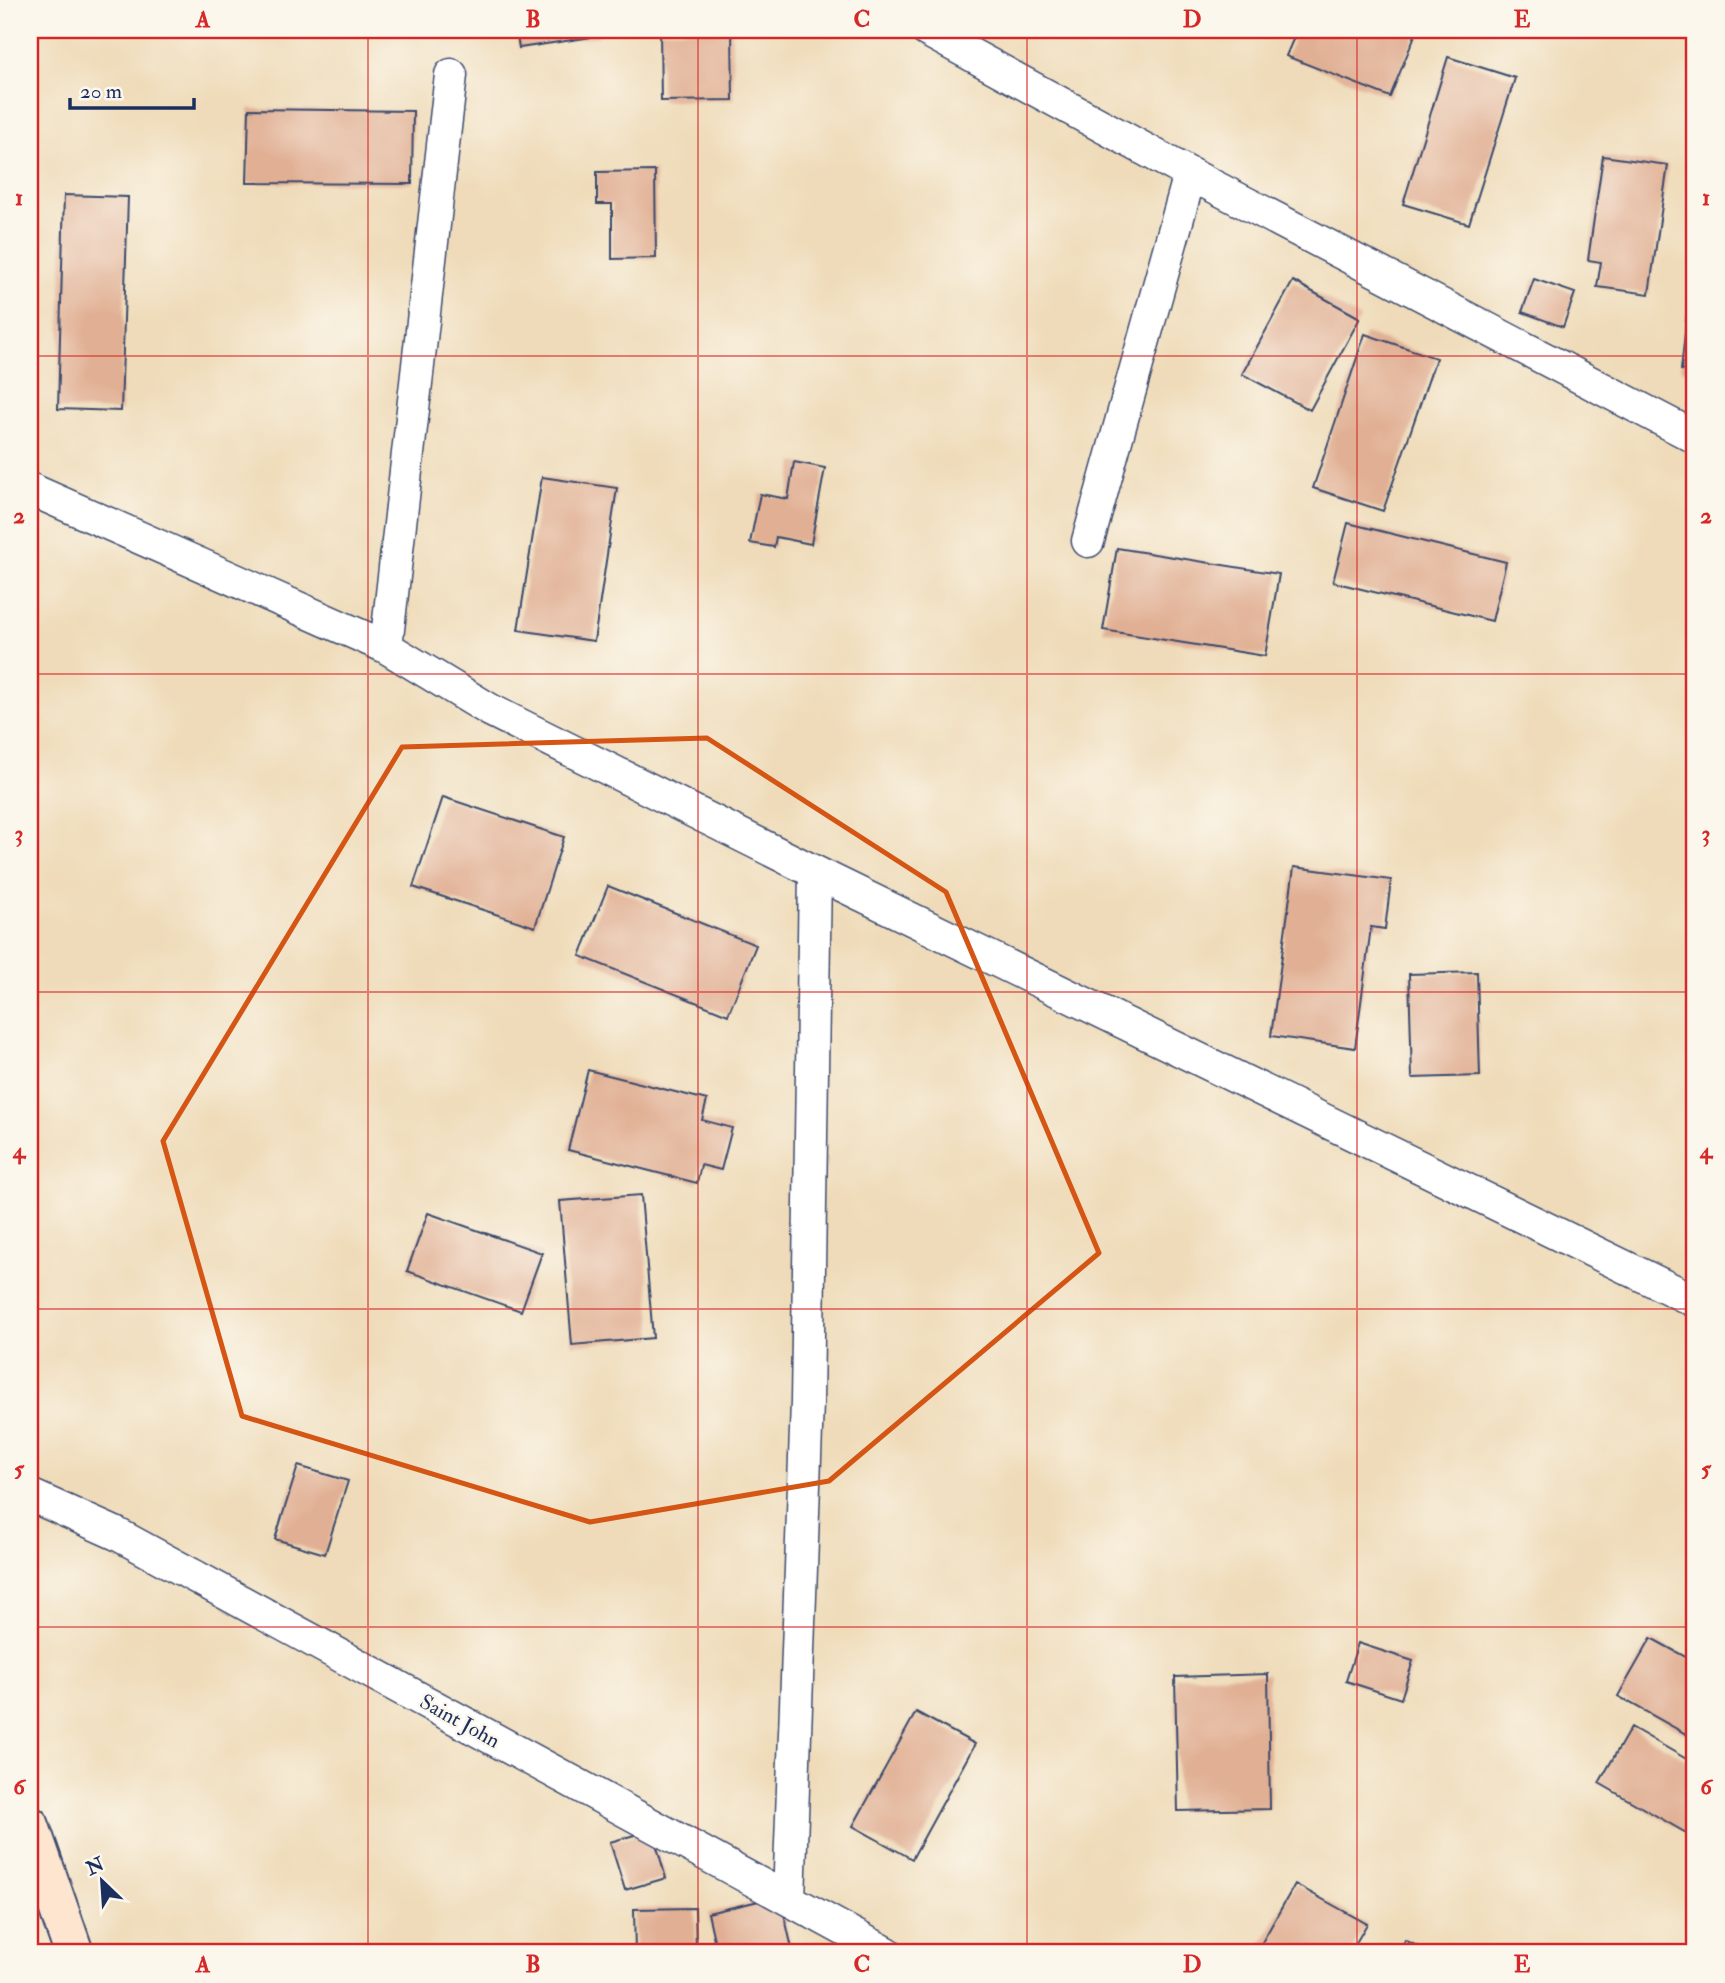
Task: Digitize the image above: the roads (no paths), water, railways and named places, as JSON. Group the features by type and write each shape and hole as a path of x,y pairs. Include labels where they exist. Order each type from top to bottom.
{"street":[{"path":"926,30 1190,174 1695,437"},
{"path":"386,647 451,75"},
{"path":"1088,541 1190,174"},
{"path":"30,489 386,647 491,710 815,872 1695,1301"},
{"path":"789,1899 807,1402 815,872"},
{"name":"Saint John","path":"30,1495 117,1534 887,1953"},
{"path":"30,1826 74,1953"}]}
